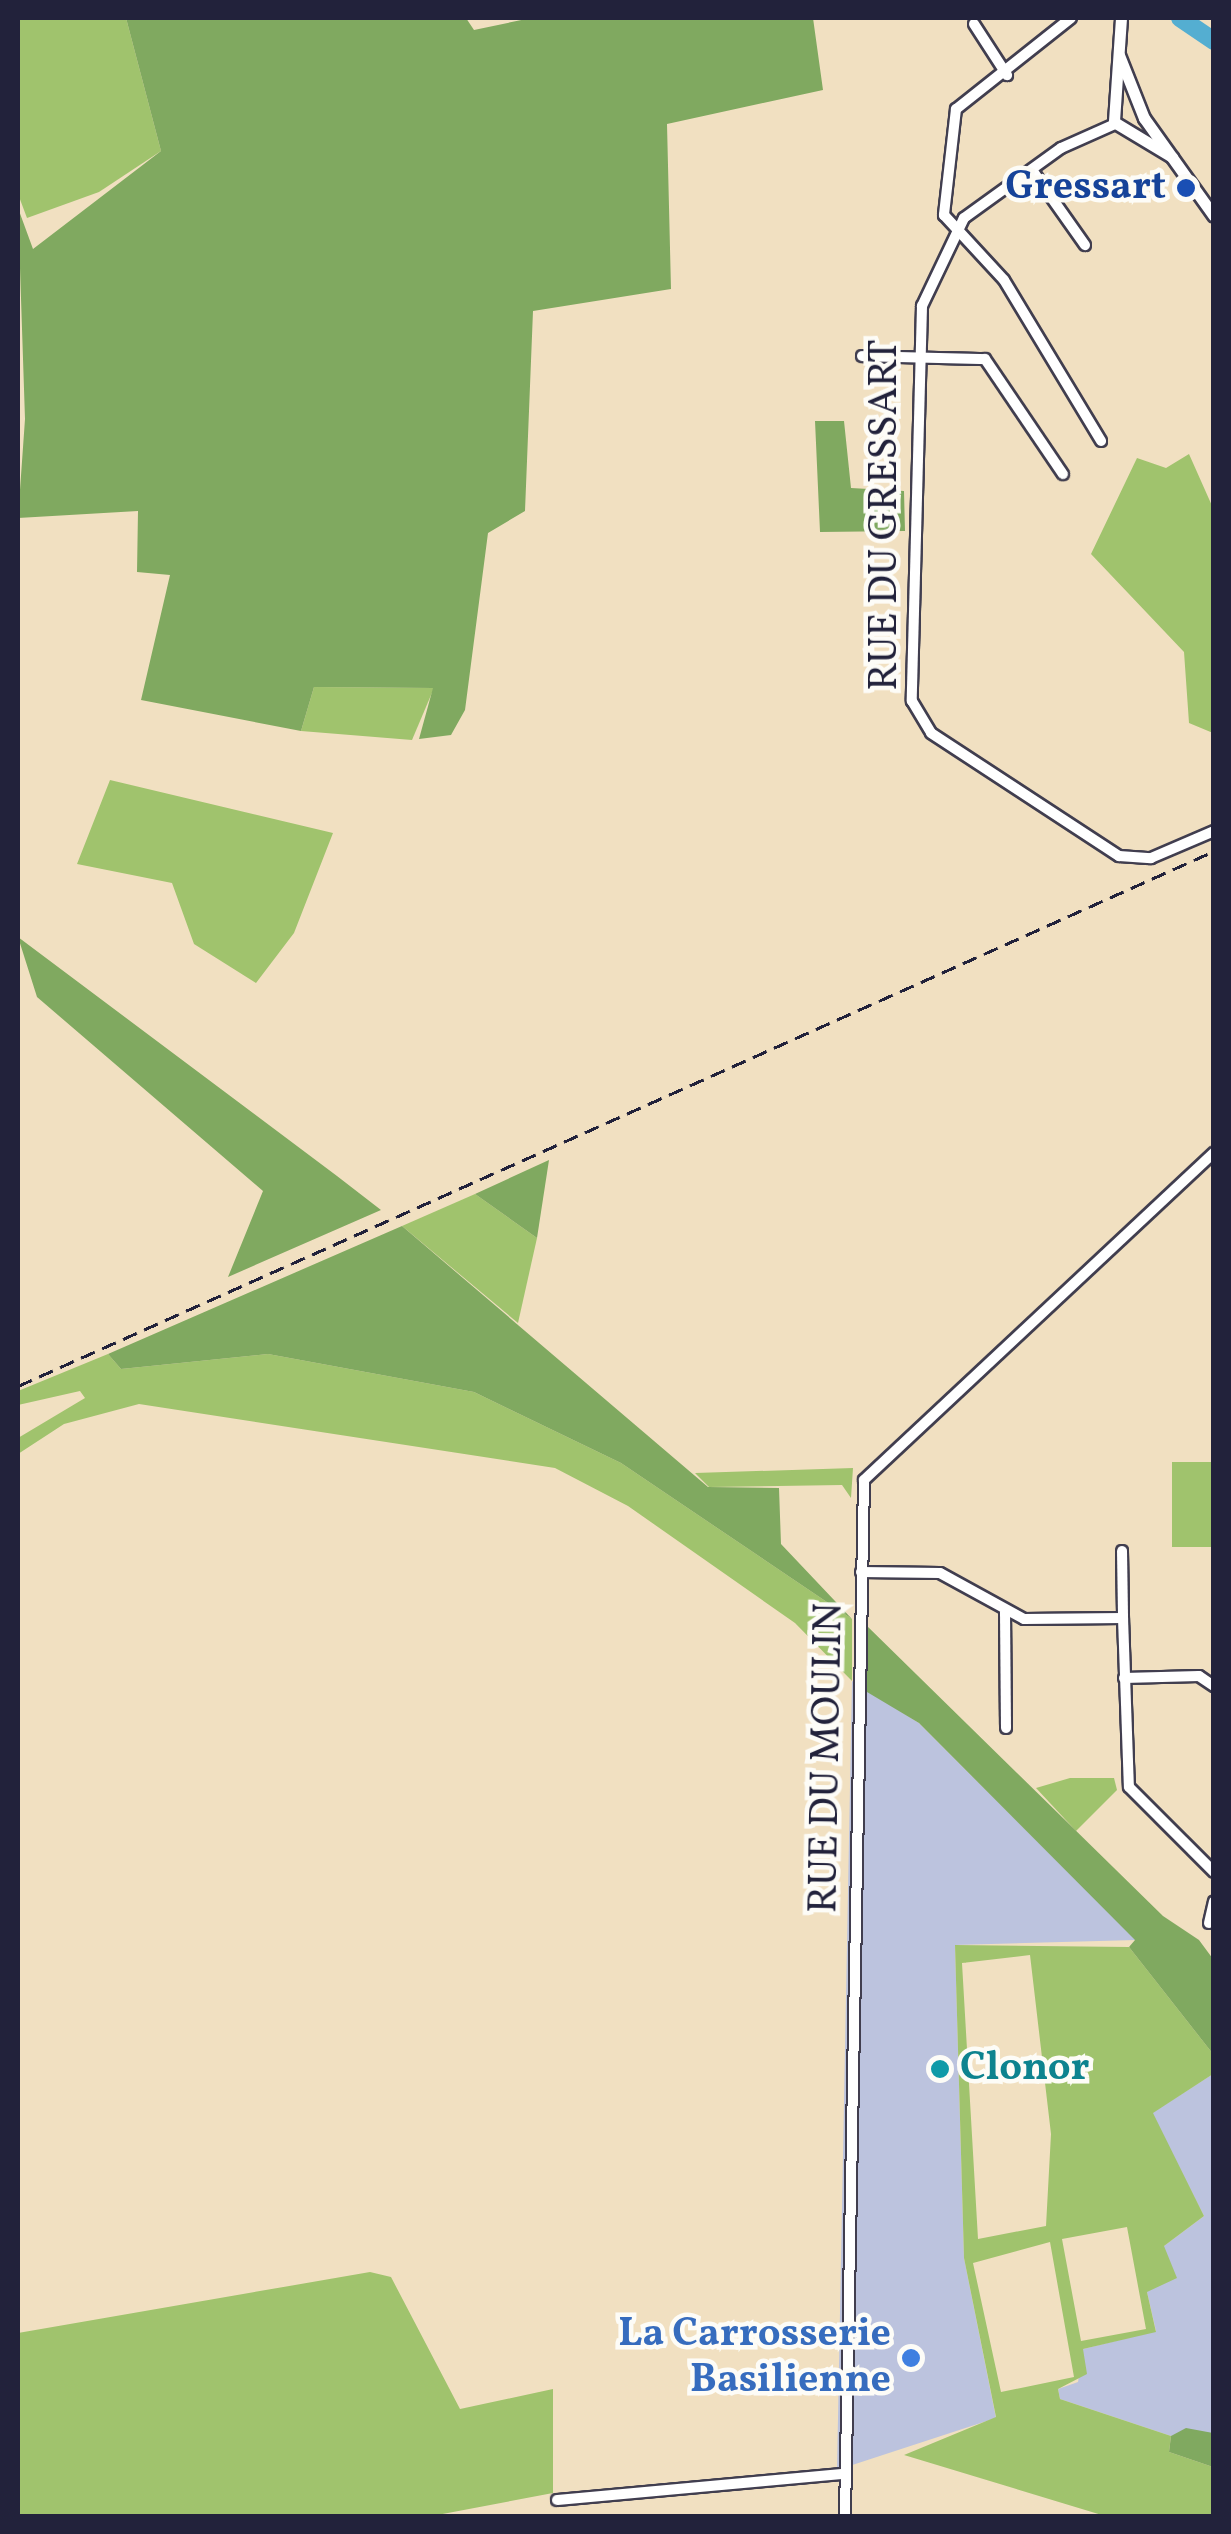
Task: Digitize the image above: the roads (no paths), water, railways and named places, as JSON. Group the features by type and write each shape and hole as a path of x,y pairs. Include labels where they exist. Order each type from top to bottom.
{"street":[{"path":"1072,18 1008,75 954,114 944,208 953,235 1004,280 1102,440"},
{"path":"1121,18 1116,124 1134,130 1176,160"},
{"path":"974,24 1008,75"},
{"path":"1119,55 1144,118 1214,216"},
{"path":"1117,105 1137,102"},
{"path":"1134,130 1144,118"},
{"name":"RUE DU GRESSART","path":"1116,124 1032,170 953,235 920,313 914,356 917,717 1119,856 1151,858 1214,831"},
{"path":"1032,170 1085,244"},
{"path":"862,356 990,362 1063,474"},
{"name":"RUE DU MOULIN","path":"844,2516 861,1572 869,1471 1214,1153"},
{"path":"1122,1551 1124,1678 1132,1793 1214,1872"},
{"path":"861,1572 940,1573 1005,1612 1123,1618"},
{"path":"1005,1612 1006,1728"},
{"path":"1124,1678 1199,1676 1214,1686"},
{"path":"1209,1923 1214,1902"},
{"path":"556,2500 846,2474"}],"waterway":[{"path":"1180,18 1214,41"}],"railway":[{"path":"18,1386 1214,851"}],"place":[{"name":"Gressart","path":"1186,188"},
{"name":"Clonor","path":"940,2069"},
{"name":"La Carrosserie Basilienne","path":"911,2358"}]}
